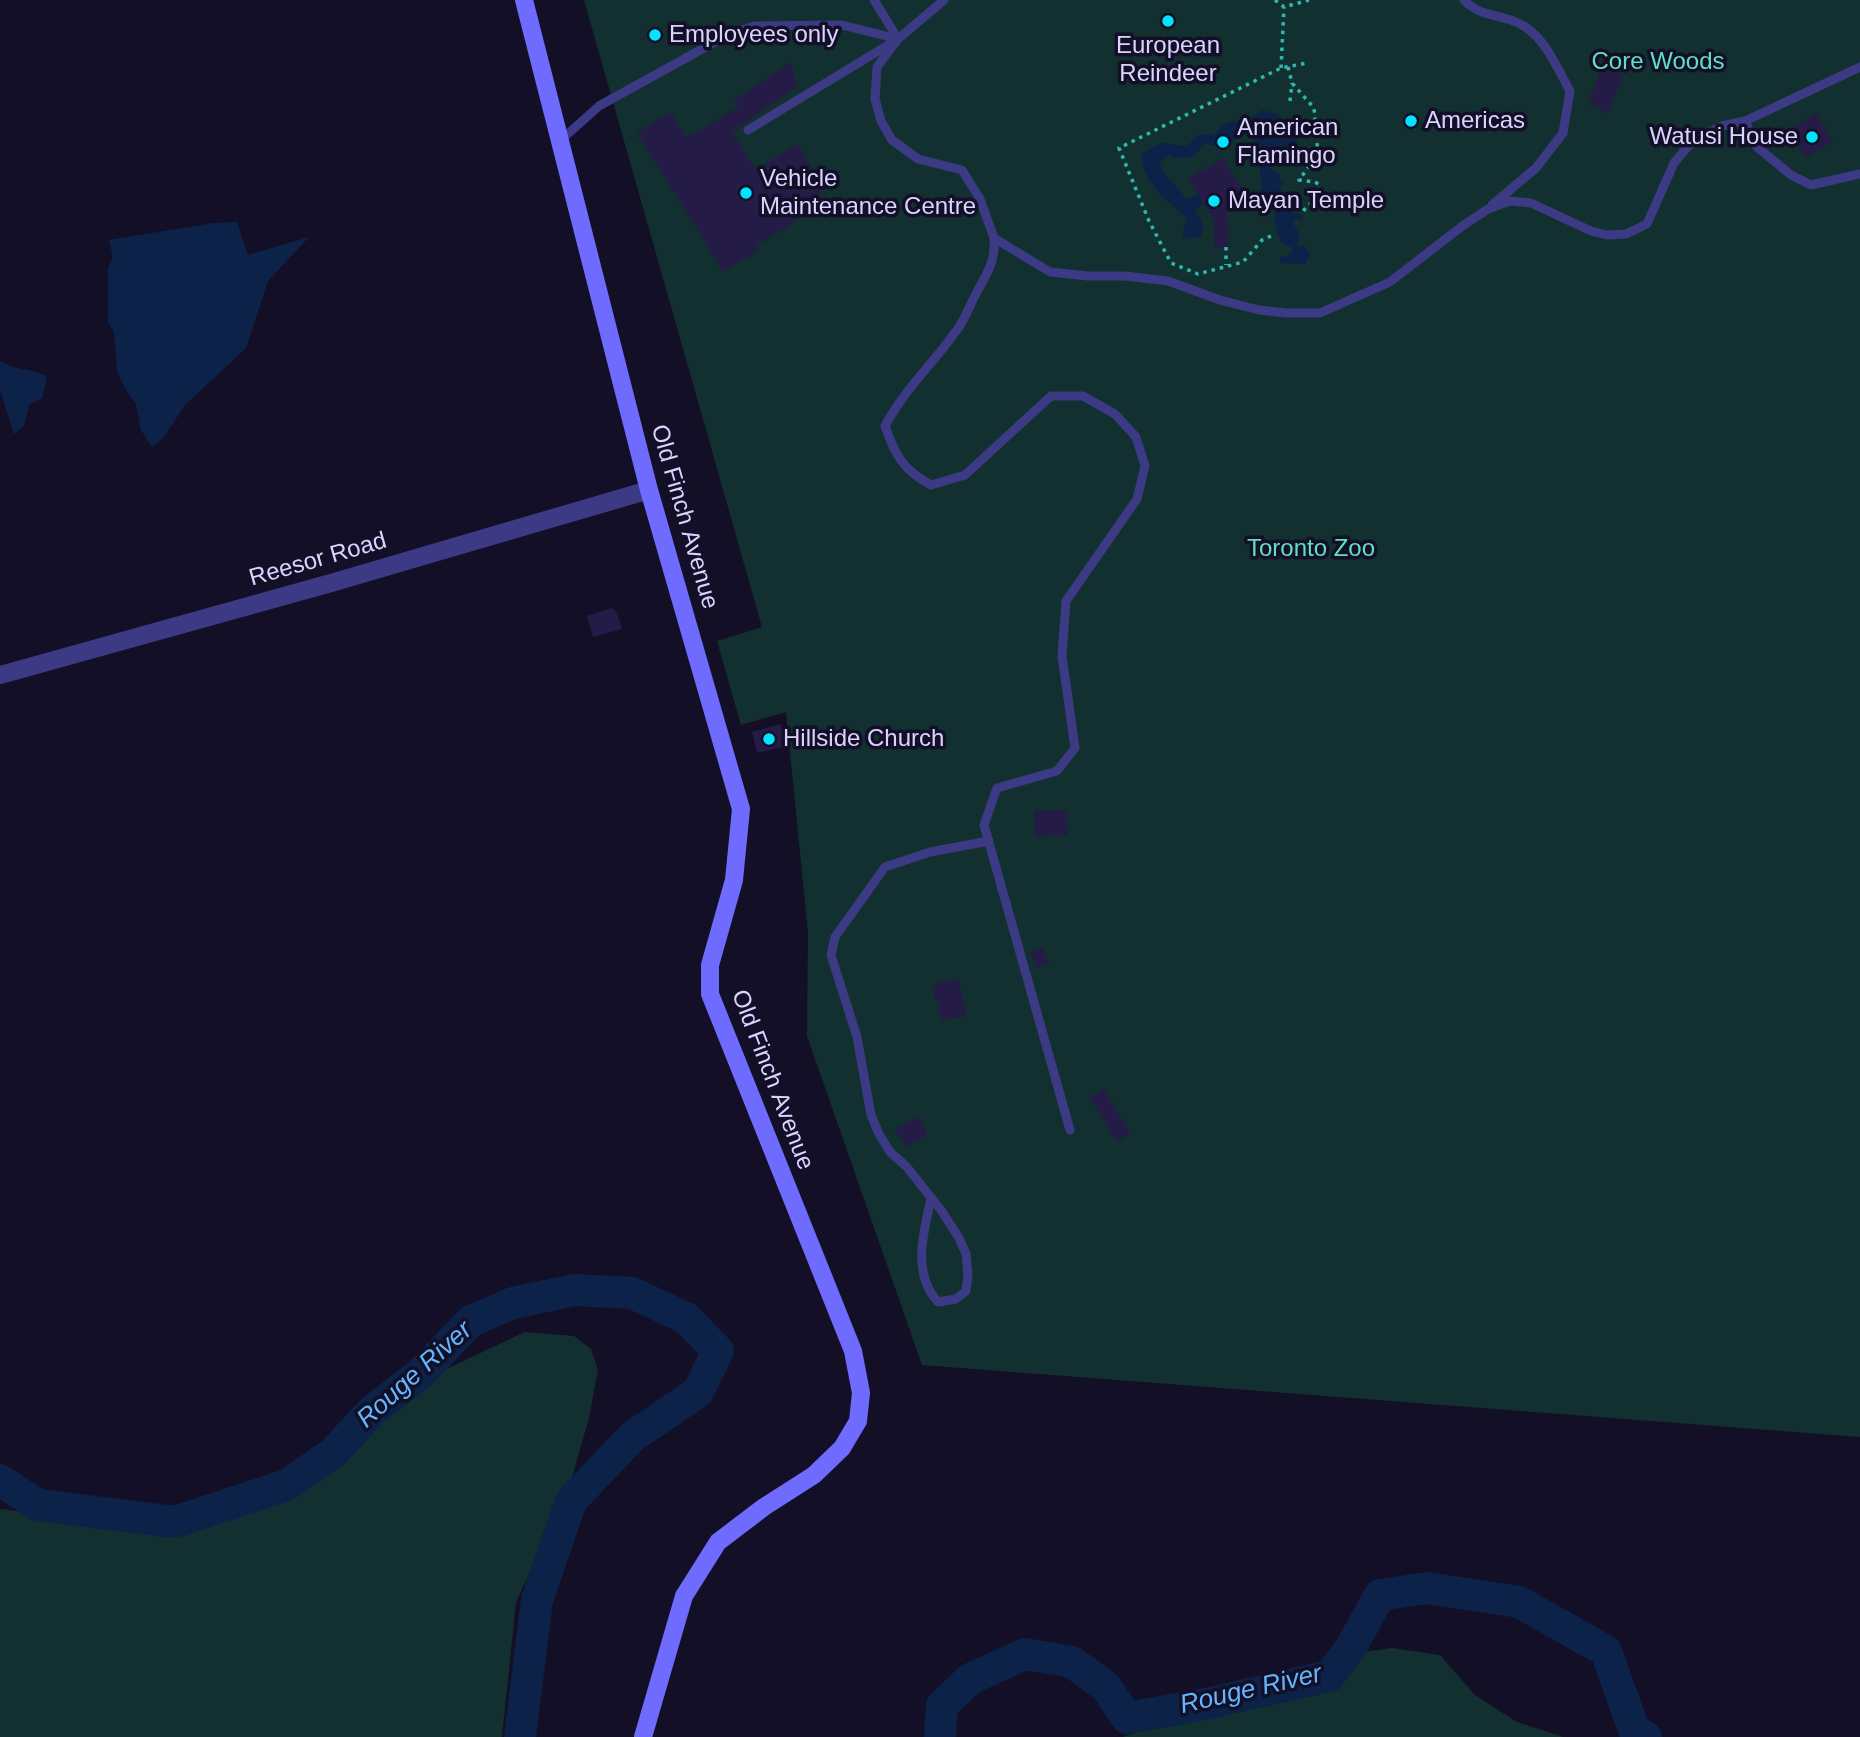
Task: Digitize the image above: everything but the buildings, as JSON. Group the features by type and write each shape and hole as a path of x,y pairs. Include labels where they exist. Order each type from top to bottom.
{"street":[{"name":"Old Finch Avenue","path":"524,0 649,490 741,809 734,880 710,965 710,994 853,1352 861,1393 858,1421 842,1448 814,1475 764,1507 718,1542 684,1596 643,1737"},
{"name":"Reesor Road","path":"0,675 318,587 649,490"}],"lane":[{"path":"874,0 898,39"},
{"path":"748,130 898,39 944,0"},
{"path":"994,238 1050,272 1168,281 1220,300 1259,310 1320,313 1390,282 1488,209 1535,168 1563,133 1570,91 1535,35 1518,23 1479,13 1464,0"},
{"path":"561,141 599,107 731,33 755,26 842,25 898,39"},
{"path":"898,39 877,67 875,99 881,121 892,140 918,159 962,170 980,199 994,238 995,253 990,270 960,326 920,373 885,426 894,452 912,475 931,485 965,475 1051,396 1083,396 1115,414 1136,437 1145,466 1137,499 1066,601 1062,656 1075,748 1057,771 997,788 984,825 1070,1130"},
{"path":"1488,209 1510,201 1531,203 1591,231 1607,235 1626,234 1647,224 1674,163 1695,138 1721,125 1745,121 1860,67"},
{"path":"1745,121 1757,147 1791,175 1811,185 1860,173"},
{"path":"931,1199 923,1234 922,1262 929,1291 938,1302 956,1299 966,1291 966,1254 959,1238 931,1199 906,1166 890,1152 875,1124 857,1037 831,955 835,937 885,867 930,852 989,841"}],"path":[{"path":"1275,0 1284,7"},
{"path":"1284,7 1309,0"},
{"path":"1281,68 1284,7"},
{"path":"1271,236 1262,240 1243,262 1198,274 1171,263 1149,221 1119,148 1281,68 1307,63"},
{"path":"1288,67 1292,83 1290,102"},
{"path":"1292,83 1314,108 1318,154 1298,180 1315,182 1320,186 1317,197 1301,213"},
{"path":"1226,247 1226,265"}],"green space":[{"name":"Toronto Zoo","path":"584,0 1860,0 1860,1437 922,1365 807,1036 808,933 786,712 741,725 717,641 762,627"},
{"path":"525,1332 574,1336 591,1349 598,1370 589,1418 568,1491 516,1602 502,1737 0,1737 0,1509 182,1530 272,1495 444,1370"},
{"path":"1392,1648 1440,1655 1475,1695 1517,1722 1563,1737 1123,1737 1350,1654"}],"water":[{"path":"1263,110 1276,114 1297,128 1297,143 1280,153 1270,168 1280,175 1279,180 1285,183 1280,185 1281,194 1290,200 1288,211 1302,215 1303,222 1296,219 1293,224 1300,234 1297,244 1299,248 1303,244 1310,254 1305,264 1280,263 1281,256 1288,256 1292,247 1282,244 1276,231 1275,210 1265,202 1260,205 1256,203 1262,190 1262,153 1257,142 1250,136 1243,133 1227,146 1205,144 1191,158 1175,158 1169,155 1159,163 1186,199 1198,195 1203,203 1195,210 1203,225 1201,236 1191,239 1182,236 1187,219 1157,190 1143,164 1142,153 1161,143 1187,146 1198,135 1215,134 1226,124 1246,119"},
{"path":"237,222 248,255 309,237 268,281 246,348 185,405 162,440 152,447 141,430 136,404 117,372 114,332 108,322 108,269 113,257 109,240 213,223"},
{"path":"0,361 47,377 42,398 29,405 24,426 14,434 0,390"}],"waterway":[{"name":"Rouge River","path":"0,1480 38,1505 175,1522 287,1485 334,1452 372,1411 420,1374 471,1321 513,1303 575,1290 632,1293 686,1318 718,1351 698,1392 632,1437 571,1501 537,1600 520,1737"},
{"name":"Rouge River","path":"940,1737 942,1706 970,1679 1025,1654 1072,1662 1106,1687 1127,1718 1205,1704 1329,1676 1350,1649 1380,1595 1427,1588 1519,1602 1606,1651 1634,1730 1646,1737"}],"place":[{"name":"European Reindeer","path":"1168,21"},
{"name":"Employees only","path":"655,35"},
{"name":"Americas","path":"1411,121"},
{"name":"Watusi House","path":"1812,137"},
{"name":"American Flamingo","path":"1223,142"},
{"name":"Vehicle Maintenance Centre","path":"746,193"},
{"name":"Mayan Temple","path":"1214,201"},
{"name":"Hillside Church","path":"769,739"}],"park label":[{"name":"Core Woods","path":"1658,62"}]}
